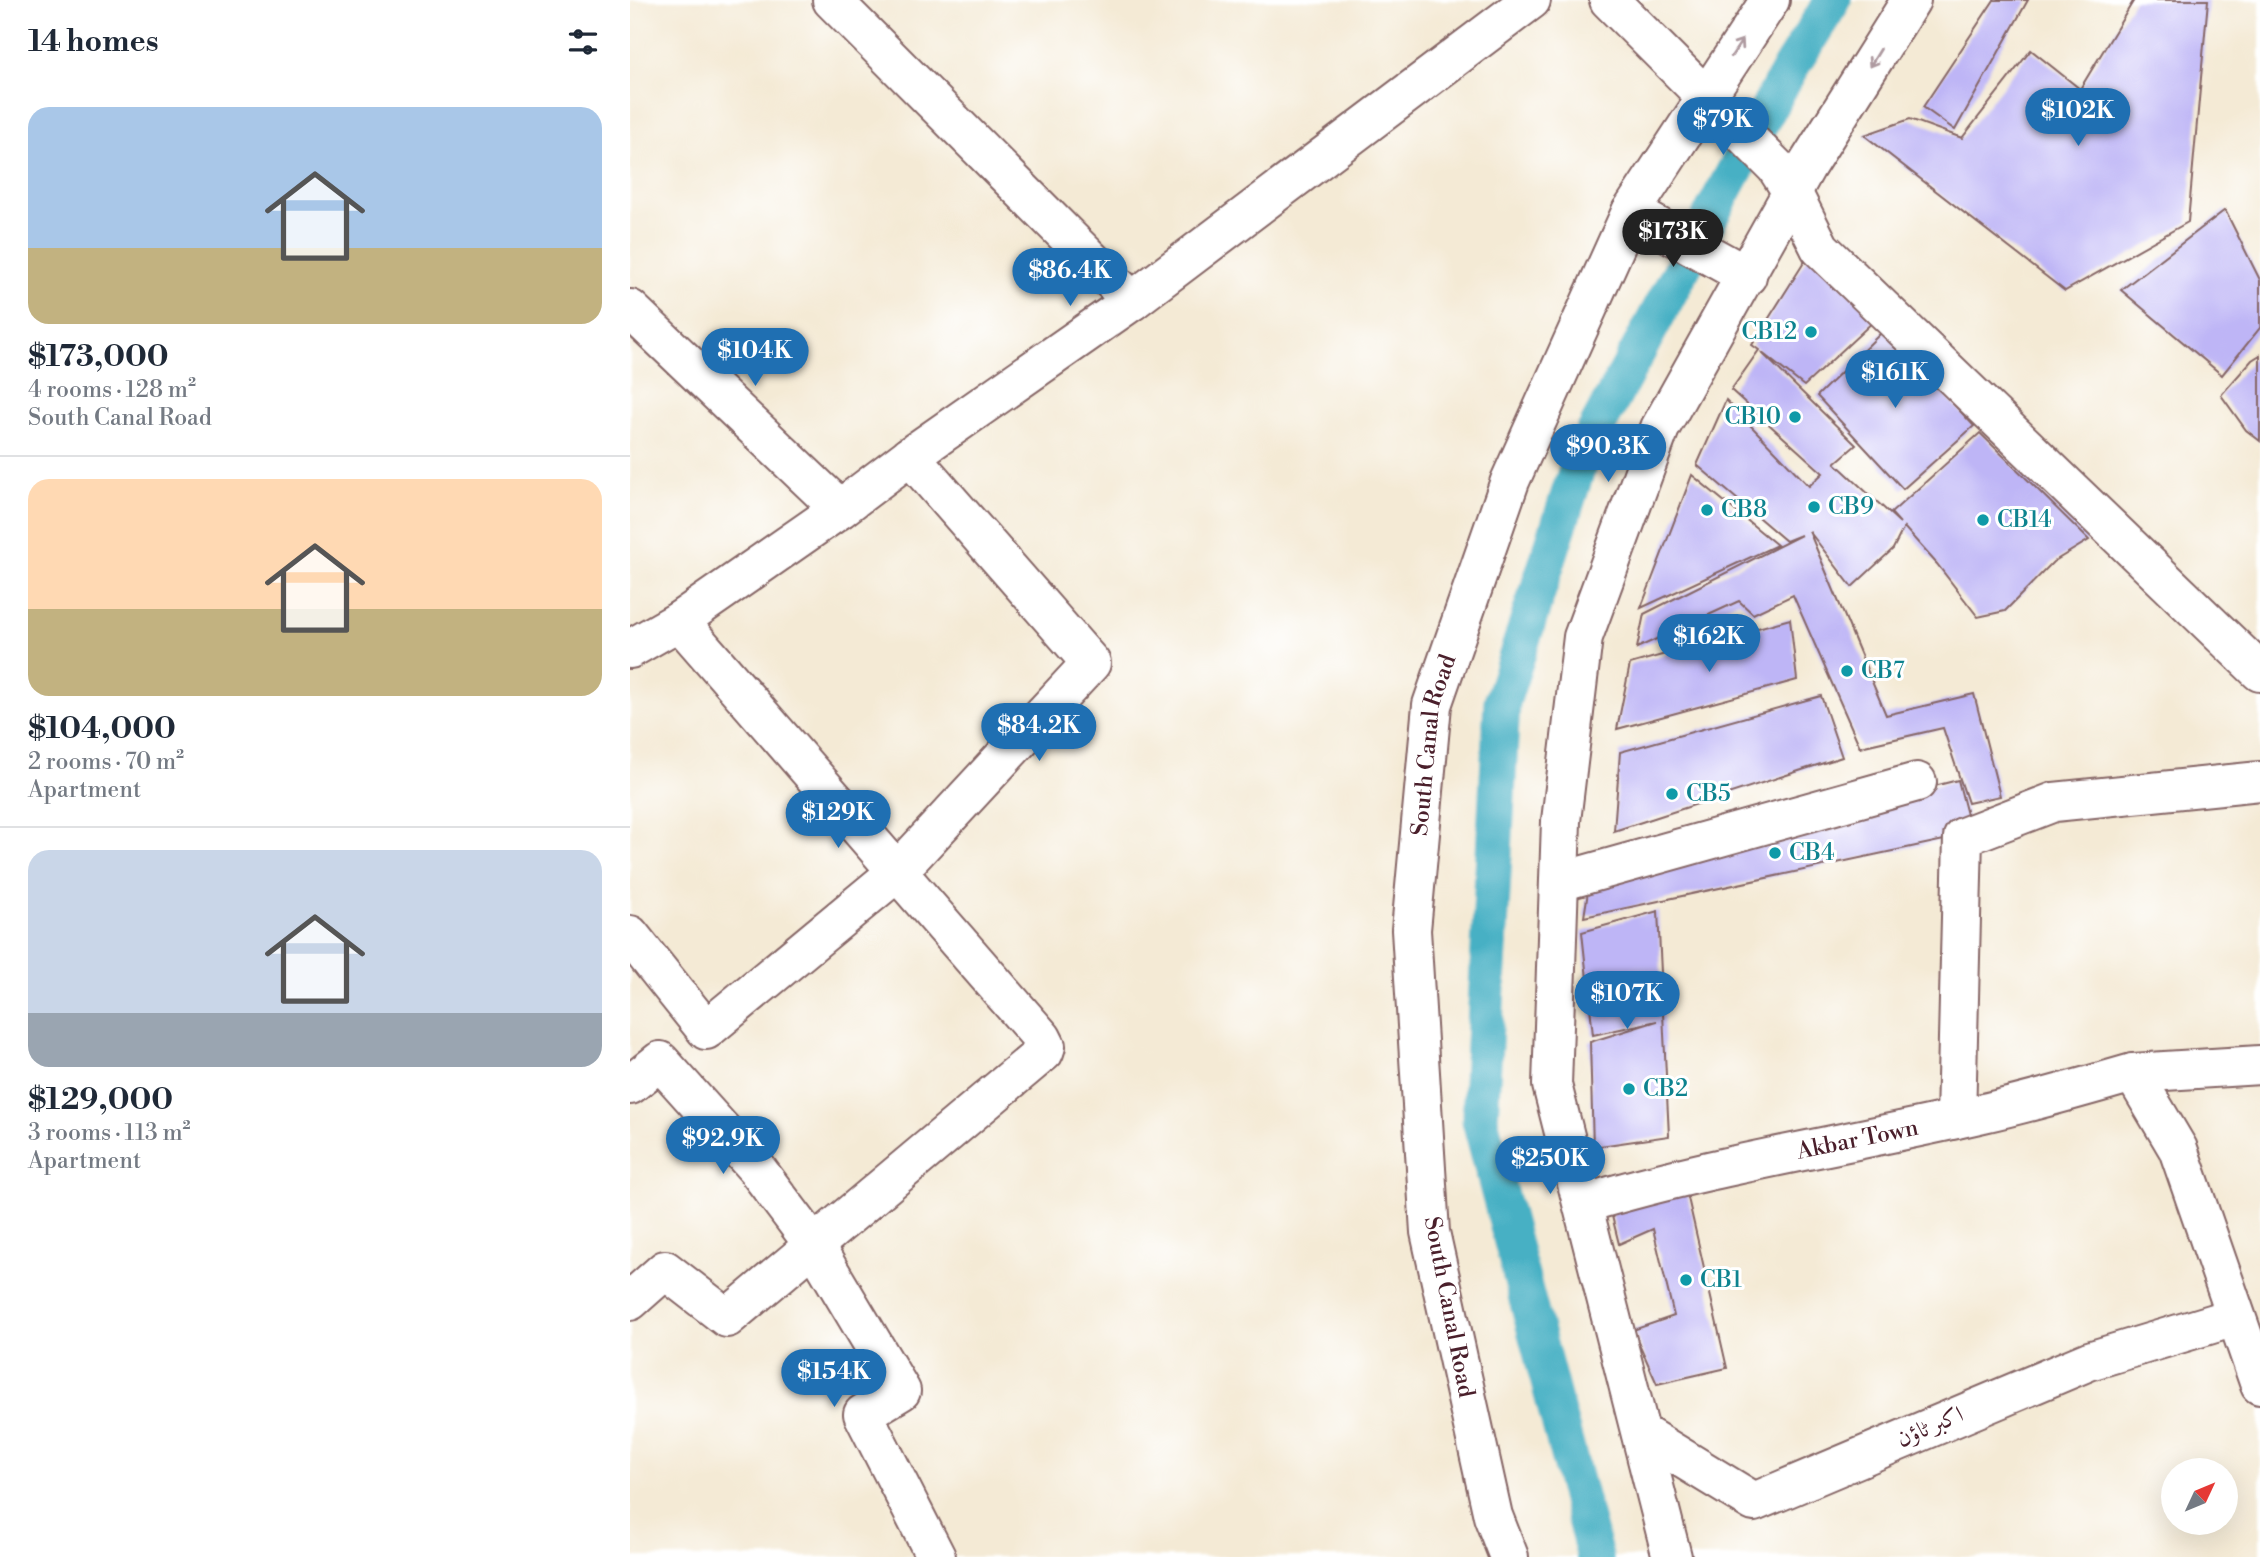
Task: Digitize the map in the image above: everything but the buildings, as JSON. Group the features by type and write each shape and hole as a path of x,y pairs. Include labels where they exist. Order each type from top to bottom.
{"street":[{"path":"832,0 1132,301"},
{"path":"630,649 679,621 1132,301 1531,0"},
{"path":"1609,0 1784,180 1820,248 2260,672"},
{"name":"South Canal Road","path":"1509,1557 1493,1516 1430,1232 1411,930 1432,705 1510,481 1634,214 1770,0"},
{"path":"1672,1557 1552,1085 1561,821 1583,637 1660,428 1742,274 1784,180 1911,0"},
{"path":"1634,214 1742,274"},
{"path":"630,309 840,509"},
{"path":"630,935 706,1030 897,872 1091,663 910,456"},
{"path":"630,1301 665,1270 727,1318 1044,1052 1046,1046 1042,1038 679,621"},
{"path":"1956,1119 1963,837 2054,802 2260,781"},
{"path":"1559,882 1917,782"},
{"path":"630,1084 660,1061 756,1168 814,1245 901,1391 863,1414 936,1557"},
{"name":"Akbar Town","path":"1583,1204 1646,1185 1956,1119 2133,1073 2260,1065"},
{"path":"2133,1073 2179,1149 2260,1385"},
{"name":"اکبر ٹاؤن","path":"1640,1433 1754,1502 2089,1361 2235,1317"}],"waterway":[{"path":"1595,1557 1480,1120 1502,702 1581,457 1790,68 1833,0"}],"place":[{"name":"CB12","path":"1811,332"},
{"name":"CB10","path":"1795,417"},
{"name":"CB9","path":"1814,507"},
{"name":"CB8","path":"1707,510"},
{"name":"CB14","path":"1983,520"},
{"name":"CB7","path":"1847,671"},
{"name":"CB5","path":"1672,794"},
{"name":"CB4","path":"1775,853"},
{"name":"CB2","path":"1629,1089"},
{"name":"CB1","path":"1686,1280"}]}
